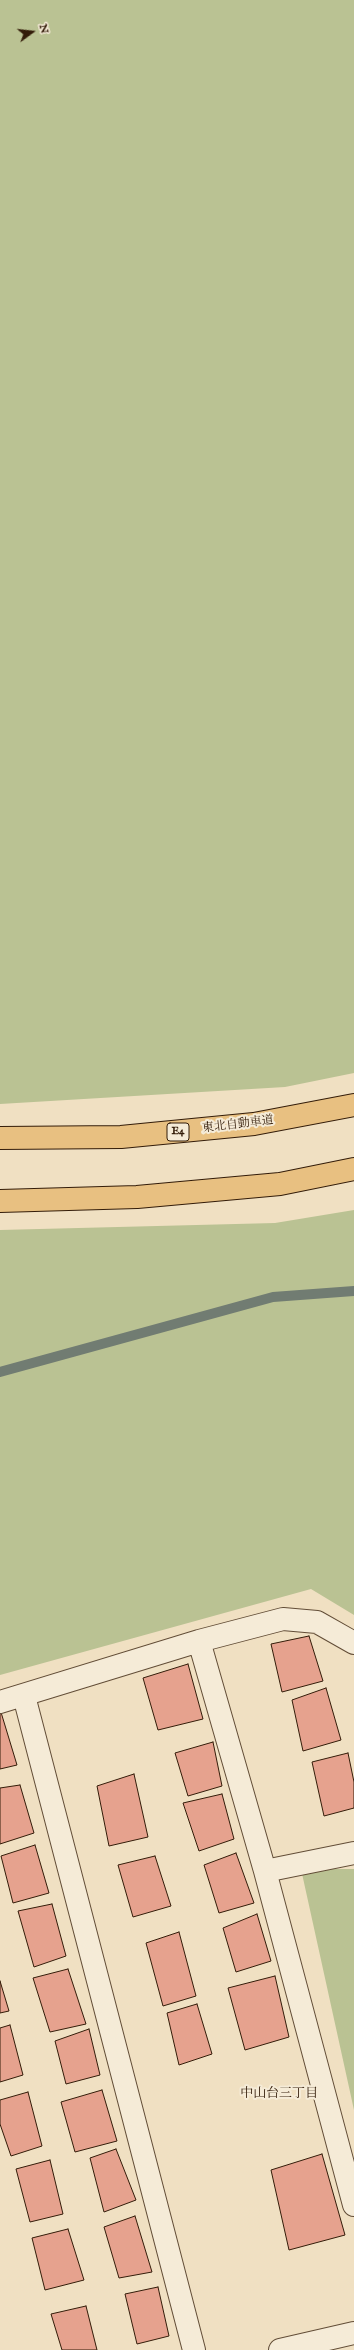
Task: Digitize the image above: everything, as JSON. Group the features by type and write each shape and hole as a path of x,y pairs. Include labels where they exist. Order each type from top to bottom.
{"highway":[{"name":"東北自動車道","path":"0,1138 129,1137 254,1124 354,1105"},
{"path":"0,1201 137,1198 280,1184 354,1169"}],"street":[{"path":"0,1702 24,1696 199,1640 283,1619 317,1622 354,1642"},
{"path":"199,1640 265,1871 354,2202"},
{"path":"24,1696 194,2350"},
{"path":"265,1871 354,1853"},
{"path":"280,2350 354,2333"}],"green space":[{"path":"0,0 354,0 354,1073 285,1087 0,1104"},
{"path":"354,1210 354,1615 311,1589 0,1675 0,1230 275,1223"},
{"path":"301,1869 354,1869 354,2110"}],"building":[{"path":"309,1636 323,1681 282,1692 271,1644"},
{"path":"188,1664 203,1719 158,1730 143,1678"},
{"path":"326,1688 341,1740 303,1751 292,1700"},
{"path":"0,1709 17,1765 0,1769"},
{"path":"213,1742 222,1786 188,1796 175,1753"},
{"path":"348,1753 354,1782 354,1808 324,1816 312,1762"},
{"path":"134,1774 148,1837 109,1846 97,1786"},
{"path":"20,1785 34,1833 0,1844 0,1788"},
{"path":"222,1794 234,1839 199,1851 183,1803"},
{"path":"35,1845 49,1893 13,1903 1,1856"},
{"path":"236,1853 254,1903 219,1913 204,1865"},
{"path":"155,1856 171,1906 133,1917 118,1865"},
{"path":"52,1904 66,1956 34,1967 18,1911"},
{"path":"257,1914 271,1961 236,1972 223,1928"},
{"path":"179,1932 196,1996 163,2006 146,1943"},
{"path":"68,1969 86,2024 50,2032 33,1978"},
{"path":"275,1976 289,2037 245,2050 228,1988"},
{"path":"0,1981 9,2011 0,2013"},
{"path":"197,2004 212,2054 179,2065 167,2013"},
{"path":"10,2025 23,2075 0,2082 0,2028"},
{"path":"89,2029 100,2075 66,2084 55,2041"},
{"path":"102,2090 117,2141 75,2152 61,2102"},
{"path":"28,2092 42,2146 11,2156 0,2124 0,2100"},
{"path":"116,2149 136,2200 104,2212 90,2158"},
{"path":"322,2154 345,2235 289,2250 271,2170"},
{"path":"50,2160 63,2214 30,2222 16,2169"},
{"path":"135,2216 152,2272 119,2278 104,2227"},
{"path":"68,2229 84,2280 45,2290 32,2238"},
{"path":"158,2287 169,2336 137,2344 125,2294"},
{"path":"86,2306 97,2350 62,2350 51,2314"}],"waterway":[{"path":"0,1372 273,1297 354,1291"}],"district":[{"name":"中山台三丁目","path":"279,2094"}]}
